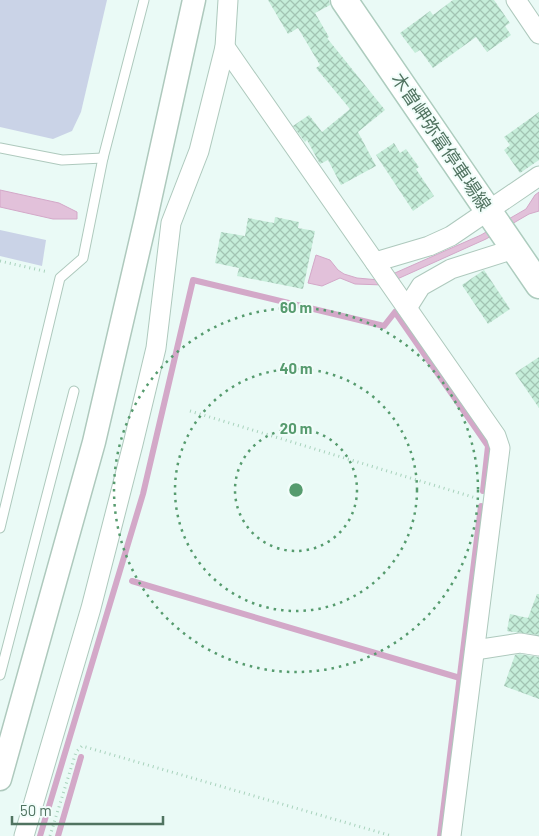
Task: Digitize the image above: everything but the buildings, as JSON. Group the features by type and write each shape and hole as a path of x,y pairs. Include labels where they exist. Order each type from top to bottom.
{"main road":[{"name":"木曽岬弥富停車場線","path":"344,0 539,285"}],"street":[{"path":"0,779 94,442 194,0"},
{"path":"24,836 91,608 156,348 171,223 199,151 225,47 228,0"},
{"path":"516,0 539,34"},
{"path":"225,47 496,436 500,448 451,836"},
{"path":"407,308 422,286 451,269 500,228 539,176"},
{"path":"379,267 450,236 500,228"},
{"path":"474,650 520,643 539,646"}],"lane":[{"path":"0,528 60,278 83,258 103,158 144,0"},
{"path":"0,148 62,160 103,158"},
{"path":"0,675 74,391"}],"path":[{"path":"0,261 64,275"},
{"path":"190,411 493,503"},
{"path":"50,836 76,752 82,746 392,836"}],"shaded area":[{"path":"0,0 107,0 81,112 72,131 53,139 0,127"},
{"path":"0,190 59,203 77,212 77,219 53,219 0,207"},
{"path":"539,192 539,211 529,214 486,239 384,285 355,284 340,278 322,286 308,283 316,255 330,260 344,274 357,278 379,280 481,235 526,209"},
{"path":"0,230 46,240 42,266 0,256"}],"waterway":[{"path":"40,836 143,494 193,280 384,326 395,312 488,446 483,491"},
{"path":"440,836 481,506"},
{"path":"132,581 460,678"},
{"path":"58,836 81,757"}]}
